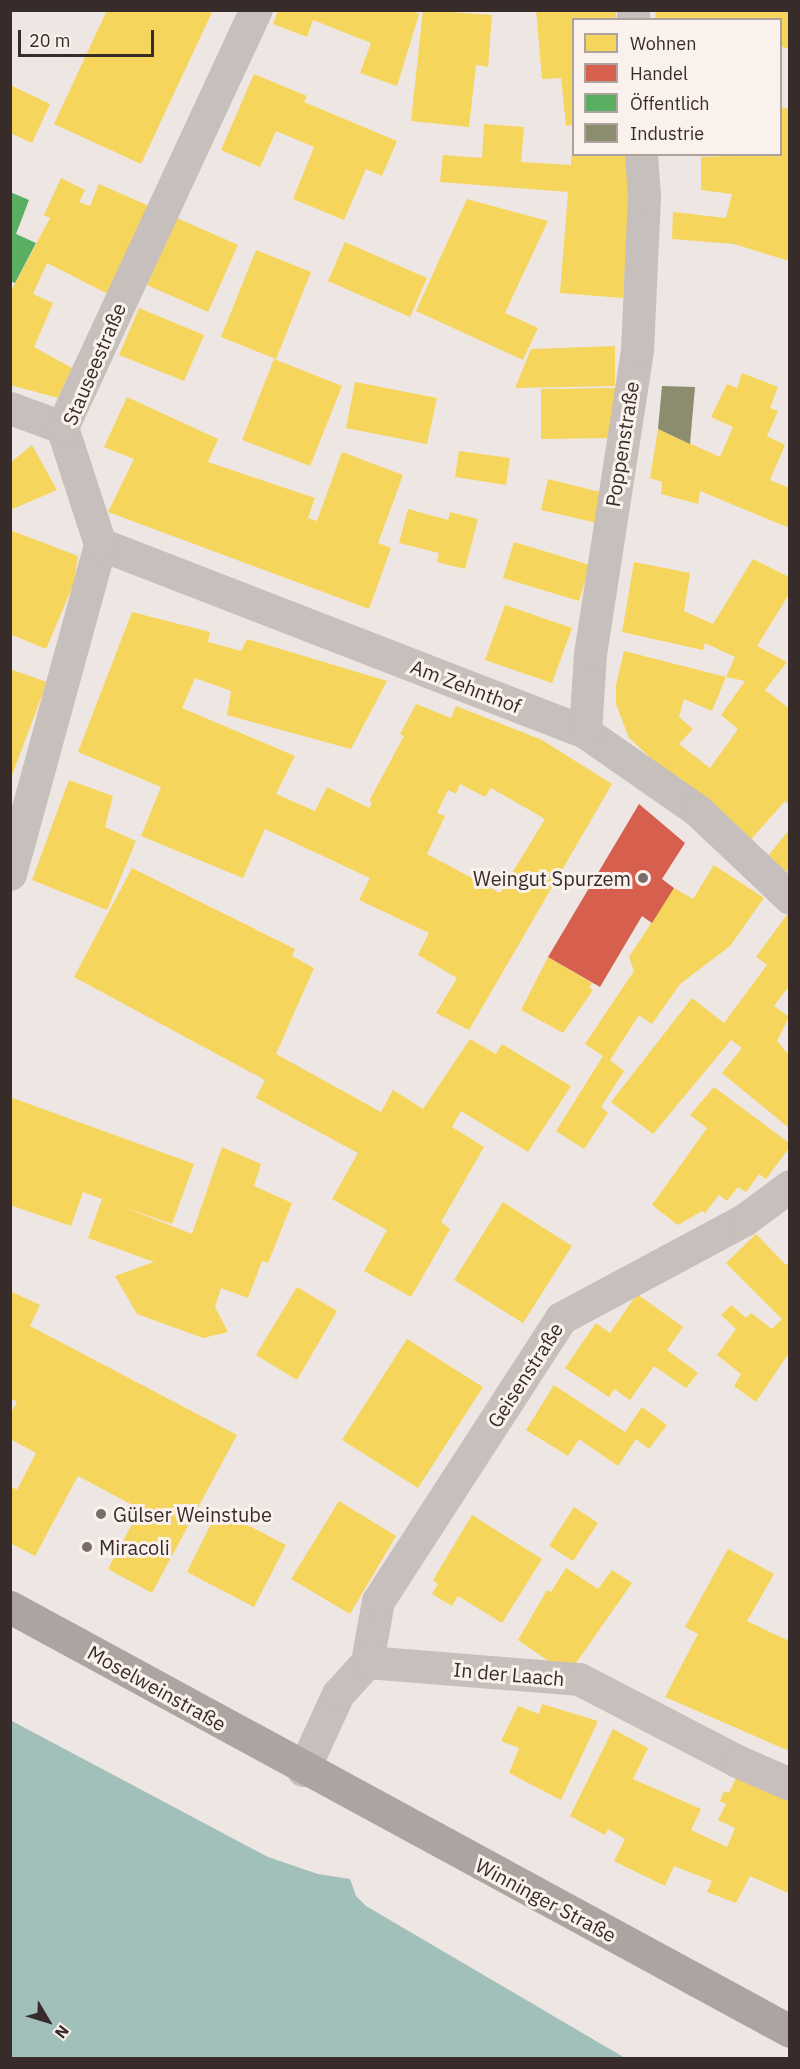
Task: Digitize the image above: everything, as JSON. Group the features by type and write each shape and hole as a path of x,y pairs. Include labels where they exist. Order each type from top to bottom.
{"main road":[{"name":"Moselweinstraße","path":"10,1607 303,1770"},
{"name":"Winninger Straße","path":"303,1770 789,2031"}],"street":[{"name":"Stauseestraße","path":"100,544 62,427 256,10"},
{"name":"Poppenstraße","path":"585,732 590,654 637,350 644,197 641,156"},
{"path":"10,408 62,427"},
{"path":"10,874 100,544"},
{"name":"Am Zehnthof","path":"100,544 585,732 697,810 789,898"},
{"name":"Geisenstraße","path":"367,1662 378,1601 561,1318 744,1220 789,1186"},
{"path":"303,1770 338,1694 367,1662"},
{"name":"In der Laach","path":"367,1662 579,1679 737,1761 789,1784"}],"water":[{"path":"10,1720 268,1857 318,1874 350,1879 356,1896 366,1906 625,2058 11,2058"}],"building: Wohnen":[{"path":"107,10 213,10 141,164 54,124"},
{"path":"278,10 409,10 419,14 397,86 360,73 371,43 313,20 307,37 273,24"},
{"path":"423,10 492,15 488,67 476,65 469,127 411,121"},
{"path":"536,10 616,10 616,18 572,18 572,125 566,126 561,78 542,79"},
{"path":"655,10 789,10 789,49 782,47 782,18 656,18"},
{"path":"254,74 307,96 304,102 397,141 382,176 366,169 344,220 293,199 314,147 276,131 260,167 221,150"},
{"path":"10,85 50,104 32,143 10,133"},
{"path":"782,107 789,109 789,261 734,244 672,239 673,212 726,218 732,194 701,190 701,157 782,156"},
{"path":"484,124 524,127 521,162 571,165 572,148 572,156 628,156 630,197 623,298 560,293 568,192 440,182 443,155 482,158"},
{"path":"61,178 85,190 79,202 90,206 99,184 149,206 108,294 47,263 33,294 53,303 34,347 72,368 58,398 10,385 10,293 50,218 44,215"},
{"path":"467,199 548,221 505,313 538,328 523,360 416,311"},
{"path":"177,218 238,245 208,312 147,285"},
{"path":"345,242 427,278 410,317 328,281"},
{"path":"256,250 311,272 276,359 221,337"},
{"path":"139,308 204,335 184,381 119,355"},
{"path":"615,346 615,386 515,388 531,349"},
{"path":"274,359 342,386 310,466 242,440"},
{"path":"742,373 778,387 770,408 778,411 767,436 785,445 770,480 789,488 789,528 700,491 698,504 661,494 662,482 650,478 658,429 720,457 733,427 711,417 727,384 737,388"},
{"path":"355,382 437,398 427,444 346,428"},
{"path":"615,388 615,438 541,439 541,389"},
{"path":"127,397 218,439 208,462 315,498 308,518 317,521 342,452 403,475 378,543 391,548 369,609 108,512 134,459 104,447"},
{"path":"32,445 57,490 10,510 10,463"},
{"path":"459,451 510,458 506,485 455,477"},
{"path":"548,479 604,493 597,523 541,510"},
{"path":"408,509 448,520 450,512 478,519 465,569 437,562 439,553 399,543"},
{"path":"10,530 78,556 74,583 46,649 10,634"},
{"path":"514,542 590,565 579,601 503,578"},
{"path":"753,559 789,577 789,594 757,646 787,662 765,690 789,708 789,805 785,801 746,845 629,738 616,704 616,685 624,651 726,677 735,657 705,643 703,650 622,632 634,562 690,573 684,611 713,624","holes":["726,677 745,681 721,715 738,729 710,768 679,744 693,729 679,717 684,699 712,711"]},
{"path":"505,605 572,628 552,683 485,660"},
{"path":"132,612 210,632 208,642 241,651 247,639 387,681 351,749 227,715 231,691 195,678 182,708 295,756 276,794 315,811 327,787 369,808 372,802 369,801 404,736 400,734 416,704 451,718 456,706 542,740 612,784 469,1030 436,1013 457,978 418,955 429,933 359,900 370,878 265,829 243,878 141,836 161,787 78,752","holes":["460,784 485,797 491,788 545,819 500,893 427,854 445,816 437,813 448,790 456,794"]},
{"path":"10,669 47,682 11,778 10,778"},
{"path":"69,780 113,796 105,827 136,841 107,910 32,880"},
{"path":"789,830 789,873 767,857"},
{"path":"714,865 764,898 730,946 680,984 652,1024 639,1015 610,1060 624,1071 601,1107 608,1113 584,1149 556,1131 603,1056 585,1044 634,971 629,957 674,888 693,899"},
{"path":"132,868 295,949 292,956 314,968 276,1054 381,1112 393,1090 423,1109 470,1039 496,1054 502,1044 571,1086 528,1152 461,1111 452,1127 484,1147 441,1222 450,1229 411,1297 364,1271 387,1230 332,1199 358,1153 256,1098 265,1080 74,977"},
{"path":"789,912 789,986 774,1006 789,1017 777,1041 789,1055 789,1128 722,1073 742,1048 731,1040 653,1134 611,1102 692,998 724,1023 767,965 756,957"},
{"path":"548,957 592,983 589,988 593,990 563,1033 521,1010"},
{"path":"714,1087 789,1143 789,1148 766,1179 759,1174 746,1192 738,1187 727,1201 719,1195 705,1213 702,1211 678,1225 652,1205 707,1128 690,1115"},
{"path":"10,1097 194,1164 172,1224 123,1207 192,1234 222,1147 261,1164 254,1186 292,1203 268,1263 262,1261 248,1298 221,1288 215,1307 228,1332 203,1338 137,1314 115,1276 154,1262 88,1238 102,1199 83,1192 71,1226 10,1205"},
{"path":"503,1202 572,1246 523,1323 454,1280"},
{"path":"756,1234 786,1265 789,1262 789,1353 756,1402 734,1386 741,1374 717,1355 736,1329 721,1315 731,1305 746,1318 751,1313 772,1329 782,1319 726,1263"},
{"path":"297,1287 337,1311 297,1380 256,1355"},
{"path":"10,1291 40,1305 30,1326 237,1435 152,1593 108,1569 140,1509 78,1476 35,1556 10,1543 10,1486 17,1490 36,1453 10,1439 10,1414 17,1402 10,1398"},
{"path":"637,1294 683,1327 667,1350 698,1373 686,1388 654,1366 630,1400 614,1389 609,1397 565,1368 596,1323 610,1333"},
{"path":"407,1339 483,1387 418,1488 342,1440"},
{"path":"554,1385 625,1432 642,1407 667,1425 649,1449 636,1439 618,1466 579,1439 568,1456 526,1430"},
{"path":"339,1501 396,1536 350,1614 291,1579"},
{"path":"574,1507 598,1523 573,1561 549,1546"},
{"path":"218,1510 286,1545 254,1607 187,1572"},
{"path":"472,1515 542,1559 502,1623 458,1596 452,1606 432,1594 438,1584 433,1580"},
{"path":"728,1549 774,1574 747,1621 789,1641 789,1751 665,1697 698,1634 685,1627"},
{"path":"566,1568 598,1589 612,1570 632,1583 576,1663 550,1662 518,1640 547,1590 551,1592"},
{"path":"542,1704 598,1721 561,1800 509,1773 519,1748 501,1741 518,1706 539,1714"},
{"path":"613,1729 648,1748 633,1779 701,1809 691,1830 727,1847 735,1828 718,1820 726,1804 720,1801 724,1791 729,1793 738,1774 789,1794 788,1893 750,1876 736,1903 707,1892 712,1881 674,1866 665,1886 614,1861 625,1839 608,1829 605,1835 570,1816"}],"building: Handel":[{"path":"639,804 685,843 662,879 674,888 652,923 642,916 600,987 548,957"}],"building: Öffentlich":[{"path":"10,192 29,200 16,234 36,243 15,283 10,281"}],"building: Industrie":[{"path":"662,386 695,387 690,444 658,429"}],"place":[{"name":"Weingut Spurzem","path":"643,878"},
{"name":"Gülser Weinstube","path":"101,1514"},
{"name":"Miracoli","path":"87,1547"}]}
